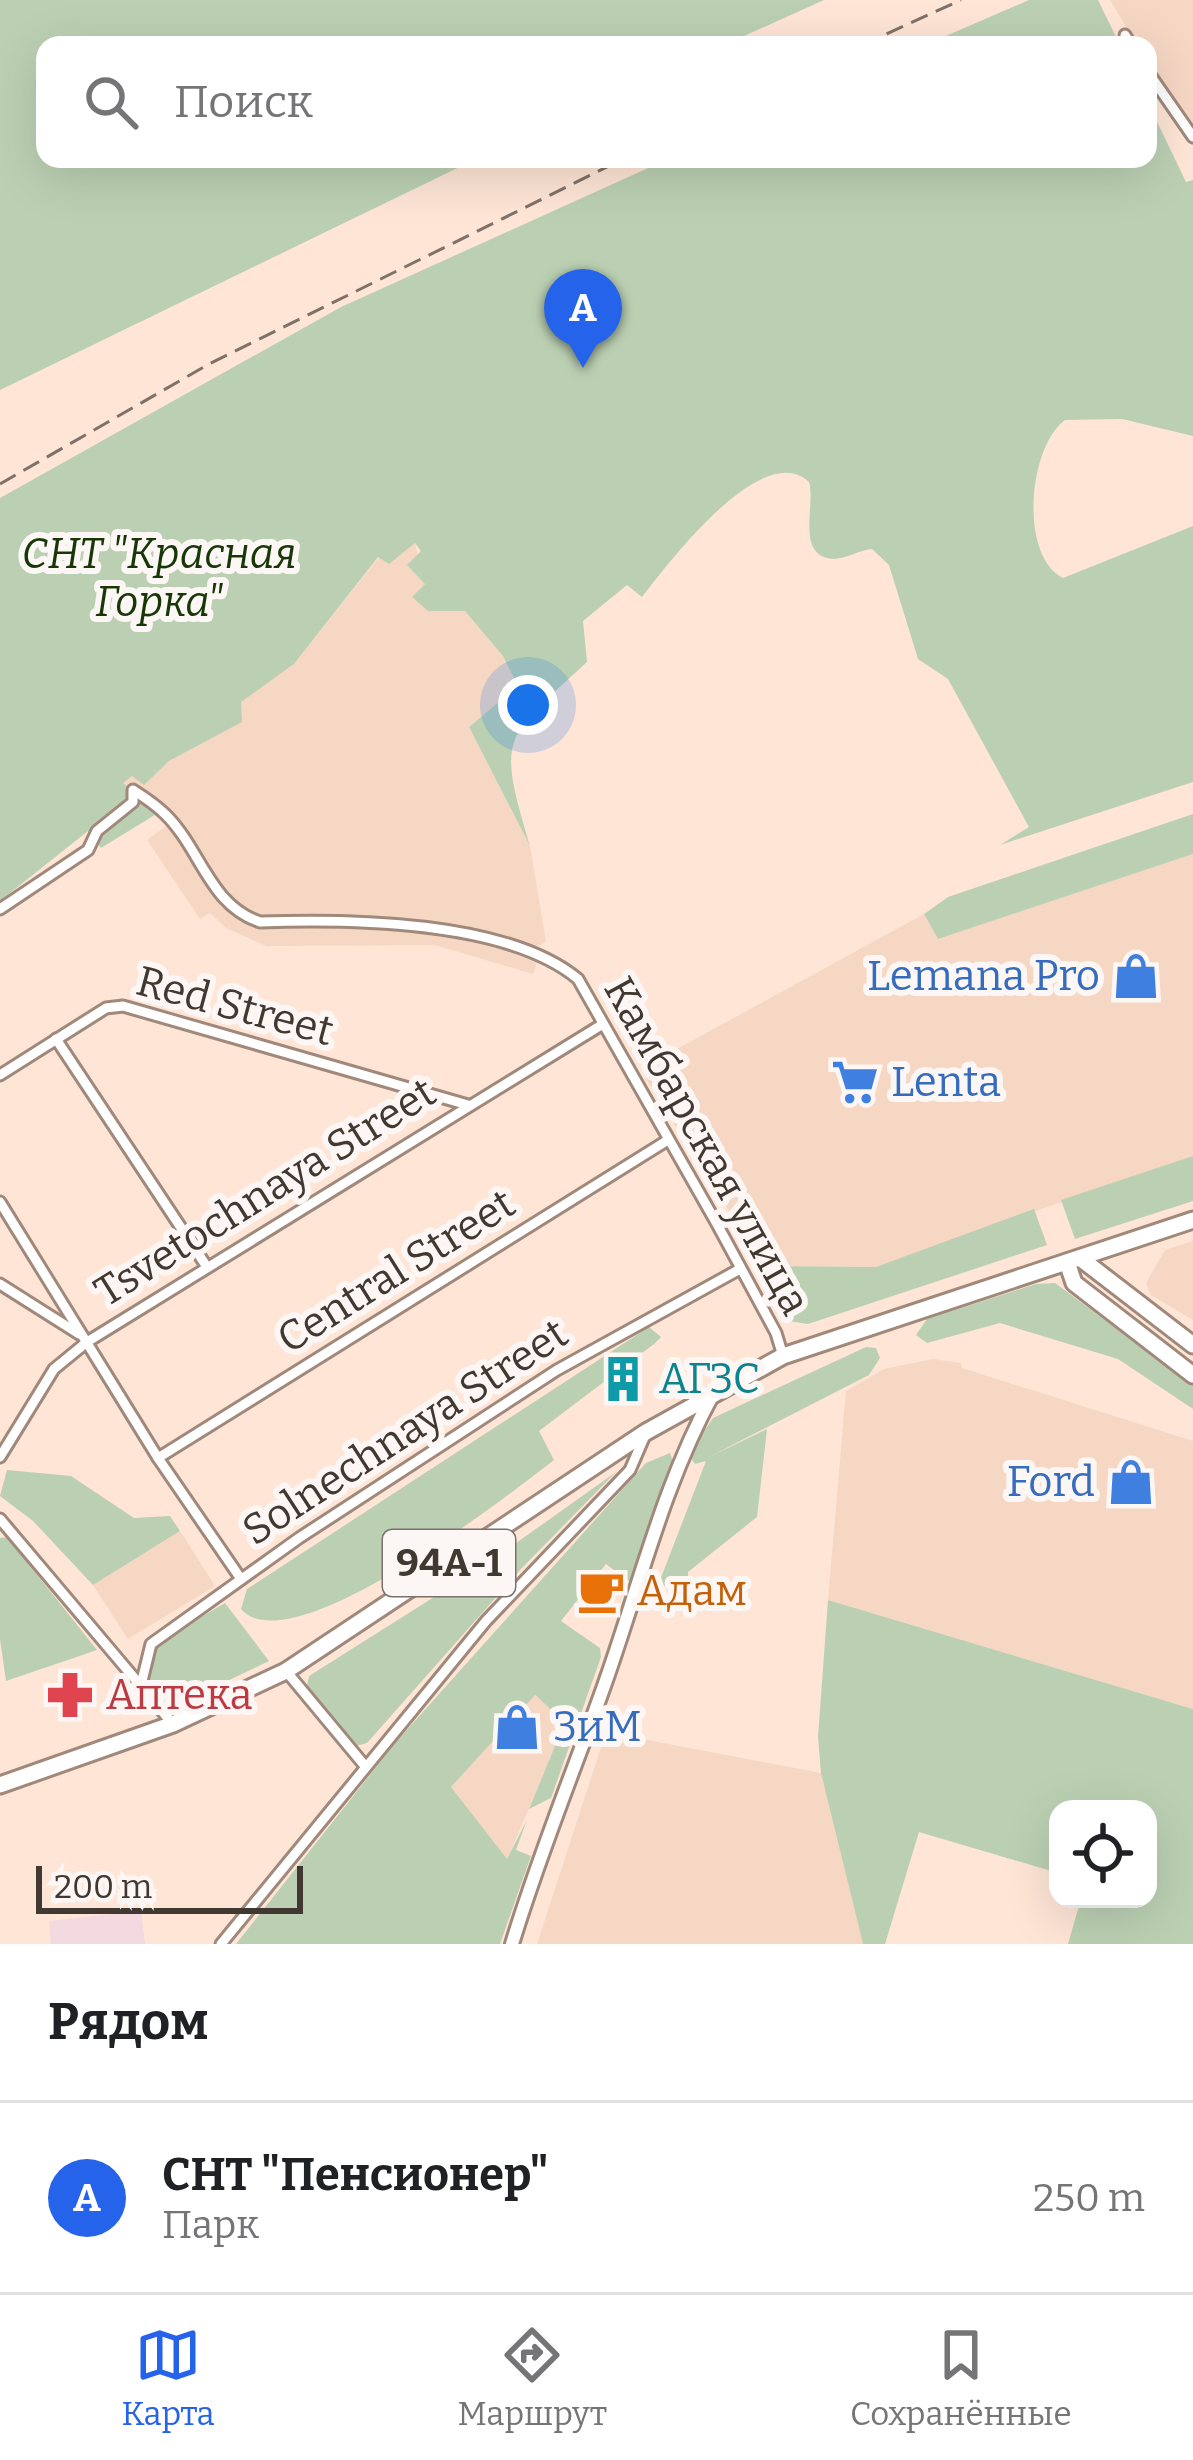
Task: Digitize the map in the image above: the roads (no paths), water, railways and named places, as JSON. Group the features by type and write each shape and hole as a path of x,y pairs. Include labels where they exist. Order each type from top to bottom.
{"main road":[{"path":"717,1388 783,1356 1193,1220"},
{"path":"1073,1260 1074,1283"},
{"path":"1073,1260 1193,1345"},
{"path":"1029,1275 1074,1283 1193,1375"},
{"name":"94А-1","path":"0,1785 173,1724 286,1671 717,1388"}],"street":[{"path":"1157,85 1193,137"},
{"name":"Камбарская улица","path":"0,909 88,850 97,831 133,802 134,790 167,815 227,905 242,916 260,922 389,923 542,954 578,979 740,1269 783,1356"},
{"name":"Red Street","path":"0,1075 106,1008 123,1006 468,1105"},
{"name":"Tsvetochnaya Street","path":"0,1457 54,1369 87,1342 603,1024"},
{"path":"56,1040 207,1267"},
{"name":"Central Street","path":"158,1459 668,1140"},
{"path":"0,1202 158,1459 241,1579"},
{"name":"Solnechnaya Street","path":"141,1685 151,1644 241,1579 556,1370 740,1269"},
{"path":"0,1284 62,1319 87,1342"},
{"path":"512,1944 549,1823 603,1689 674,1477 717,1388"},
{"path":"221,1944 486,1621 630,1470 646,1432"},
{"path":"0,1519 173,1724"},
{"path":"286,1671 365,1766"}],"railway":[{"path":"882,36 961,0"},
{"path":"0,484 209,364 605,168"}],"place":[{"name":"СНТ \"Пенсионер\"","path":"583,368"},
{"name":"Lemana Pro","path":"1136,976"},
{"name":"Lenta","path":"855,1082"},
{"name":"АГЗС","path":"623,1379"},
{"name":"Ford","path":"1131,1482"},
{"name":"Адам","path":"601,1591"},
{"name":"Аптека","path":"70,1695"},
{"name":"ЗиМ","path":"517,1727"}],"park label":[{"name":"СНТ \"Красная Горка\"","path":"159,578"}]}
